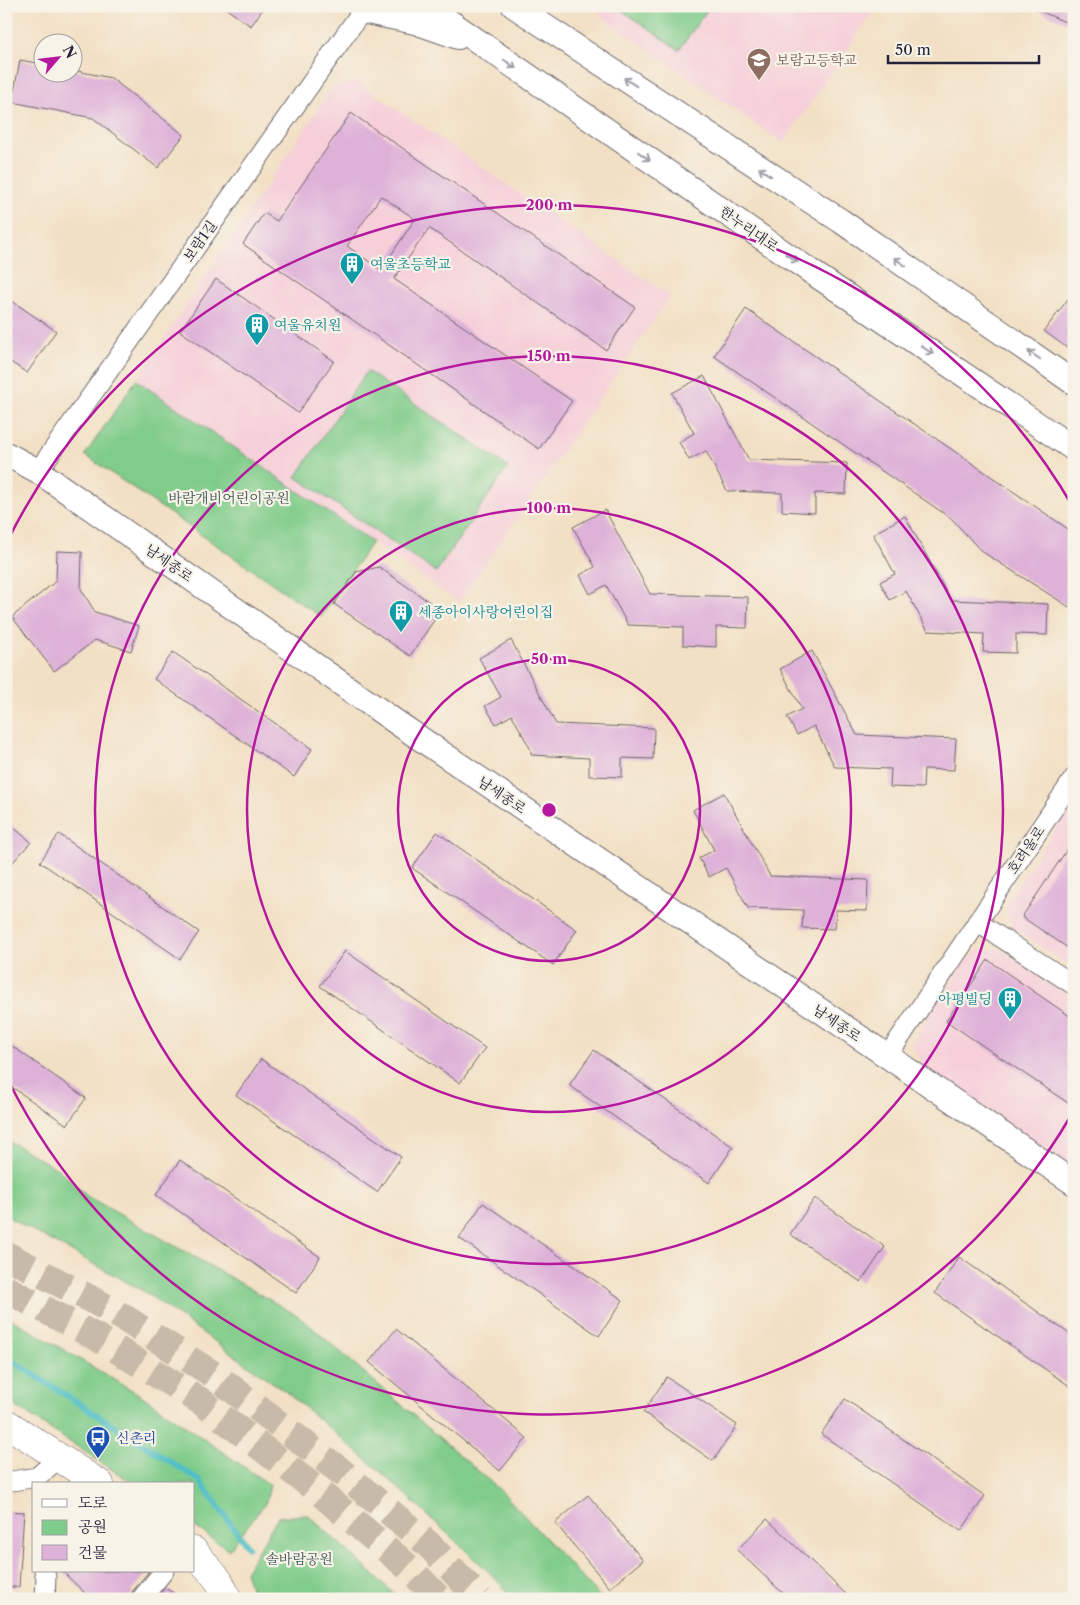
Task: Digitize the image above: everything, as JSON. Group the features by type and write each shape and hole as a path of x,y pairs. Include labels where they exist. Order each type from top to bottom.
{"main road":[{"path":"6,1423 97,1482"},
{"path":"195,1552 219,1581 228,1599"}],"street":[{"name":"한누리대로","path":"427,6 812,273 1074,449"},
{"path":"516,7 841,222 1074,383"},
{"path":"360,9 415,22 485,46"},
{"name":"보람1길","path":"38,471 360,9"},
{"name":"남세종로","path":"6,454 38,471 396,722 1074,1183"},
{"name":"호려울로","path":"887,1057 1074,778"},
{"path":"977,922 1074,986"},
{"path":"6,1482 37,1480 60,1457"},
{"path":"44,1572 46,1577 45,1599"},
{"path":"141,1599 163,1572"}],"shaded area":[{"name":"보람고등학교","path":"594,6 877,6 783,143 603,18"},
{"path":"356,81 670,296 459,602 136,380 333,87"},
{"path":"1074,801 1074,969 1013,928 1006,911 1008,900"},
{"path":"1001,949 1074,999 1074,1169 921,1064 913,1047 916,1036 966,961 978,950"}],"green space":[{"path":"616,6 710,6 679,50"},
{"path":"367,371 508,467 436,572 296,477"},
{"name":"바람개비어린이공원","path":"136,380 372,542 321,617 85,455"},
{"path":"6,1141 59,1170 87,1196 300,1317 501,1491 602,1599 514,1599 488,1571 382,1473 289,1394 145,1292 6,1216"},
{"path":"6,1316 142,1396 270,1485 266,1502 229,1550 195,1527 195,1482 131,1482 6,1400"},
{"name":"솔바람공원","path":"308,1515 400,1599 254,1599 245,1572 278,1517"}],"building":[{"path":"222,6 265,6 251,26"},
{"path":"1029,6 1074,6 1074,26"},
{"path":"20,60 32,62 32,82 82,82 82,72 111,78 184,135 158,168 93,118 12,102"},
{"name":"여울초등학교","path":"351,113 635,307 606,350 429,228 394,279 572,401 539,449 243,244 264,213 277,221","holes":["381,196 415,219 381,270 347,246"]},
{"name":"여울유치원","path":"216,279 334,361 298,413 180,331"},
{"path":"1074,291 1074,353 1044,331"},
{"path":"6,297 56,331 27,373 6,359"},
{"path":"746,309 1074,533 1074,610 981,551 952,519 714,356"},
{"path":"704,376 749,460 847,463 846,494 815,493 815,513 782,511 782,493 727,491 706,451 689,460 679,442 694,433 672,393"},
{"path":"605,510 650,594 748,597 747,628 716,627 716,647 683,645 683,627 628,625 606,585 590,594 580,575 595,567 573,527"},
{"path":"905,516 951,600 1048,604 1047,635 1016,634 1016,653 983,652 984,634 928,631 906,591 890,600 880,582 895,574 873,534"},
{"path":"57,551 82,552 81,589 95,612 139,626 131,651 95,640 54,671 12,617 56,581"},
{"name":"세종아이사랑어린이집","path":"379,567 441,610 410,656 334,604 356,572"},
{"path":"511,640 556,724 654,728 653,759 622,758 622,777 589,776 589,758 531,755 531,750 512,715 496,724 485,706 501,697 479,658"},
{"path":"812,651 857,735 956,739 954,770 924,769 923,788 890,787 891,769 835,767 814,726 797,735 787,717 802,709 780,669"},
{"path":"173,652 312,749 294,777 154,679"},
{"path":"724,793 770,876 868,880 867,911 836,910 835,929 802,928 803,910 748,908 726,868 709,877 699,858 714,850 693,810"},
{"path":"6,821 31,842 6,870"},
{"path":"437,832 577,930 553,965 412,868"},
{"path":"59,834 199,932 180,959 40,862"},
{"path":"1074,839 1074,952 1022,917"},
{"path":"345,951 485,1048 460,1083 320,986"},
{"name":"아평빌딩","path":"988,960 1074,1019 1074,1107 946,1021"},
{"path":"6,1042 86,1098 67,1125 6,1083"},
{"path":"594,1050 733,1147 709,1183 569,1085"},
{"path":"261,1059 401,1157 377,1192 236,1095"},
{"path":"180,1160 320,1257 296,1293 156,1195"},
{"path":"815,1198 885,1247 861,1282 790,1234"},
{"path":"483,1203 623,1300 599,1336 459,1238"},
{"path":"959,1257 1074,1337 1074,1389 935,1293"},
{"path":"396,1329 527,1438 500,1471 369,1362"},
{"path":"667,1377 737,1425 713,1461 643,1412"},
{"path":"845,1399 985,1496 961,1531 821,1434"},
{"path":"588,1495 643,1560 610,1588 555,1523"},
{"path":"6,1511 24,1512 19,1587 6,1587"},
{"path":"767,1519 851,1599 789,1599 737,1550"},
{"path":"63,1572 148,1572 132,1592 130,1599 91,1599"},
{"path":"165,1588 183,1599 156,1599"}],"waterway":[{"path":"6,1357 199,1480 248,1547"}],"tunnel":[{"path":"6,1255 113,1311 214,1375 339,1470 428,1544 480,1599"},
{"path":"6,1289 98,1338 202,1402 317,1490 409,1568 439,1599"}],"place":[{"name":"보람고등학교","path":"759,81"},
{"name":"여울초등학교","path":"352,285"},
{"name":"여울유치원","path":"257,346"},
{"name":"세종아이사랑어린이집","path":"401,633"},
{"name":"아평빌딩","path":"1010,1020"},
{"name":"신촌리","path":"98,1459"}]}
